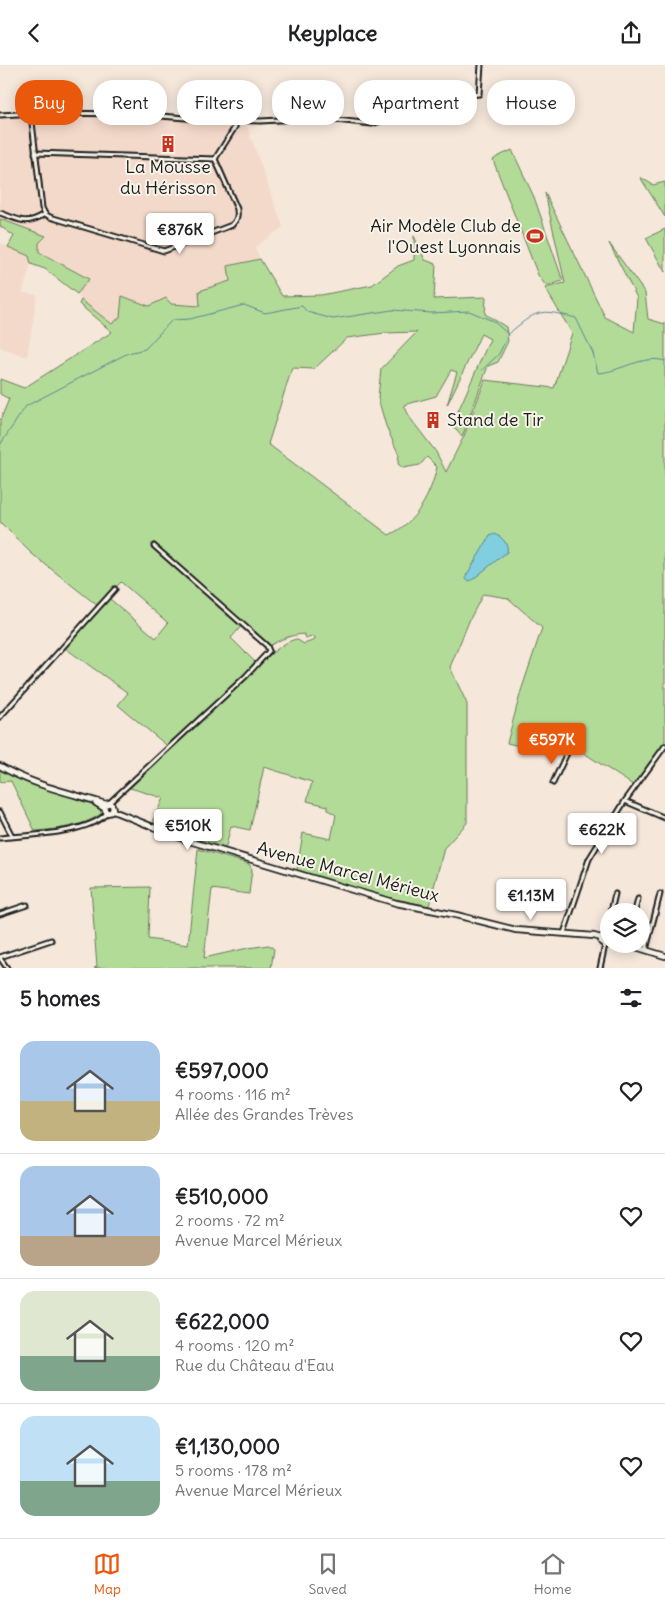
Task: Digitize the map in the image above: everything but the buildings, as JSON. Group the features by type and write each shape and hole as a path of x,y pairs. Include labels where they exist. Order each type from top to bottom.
{"main road":[{"name":"Avenue Marcel Mérieux","path":"0,766 11,773 109,807 141,823 186,840 396,903 516,930 600,938"},
{"path":"650,951 665,956"}],"street":[{"path":"262,121 318,118 372,124 448,97 480,94 480,65"},
{"path":"83,114 177,116"},
{"path":"0,115 15,115"},
{"path":"32,125 42,208 45,214 164,251 232,225 236,221 238,216 237,209 215,159"},
{"path":"215,159 236,125"},
{"path":"35,153 215,159"},
{"path":"0,213 31,222 45,214"},
{"path":"0,838 78,828 104,817 109,807 246,676 269,651 267,647 154,546"},
{"path":"0,717 116,589"},
{"path":"564,933 589,859 625,801 665,746"},
{"path":"553,783 567,753"},
{"path":"625,801 665,818"},
{"path":"0,812 12,837"},
{"path":"613,903 615,894"},
{"path":"650,934 660,894"},
{"path":"637,903 638,899"},
{"path":"0,914 27,905"},
{"path":"7,968 0,957 50,940"},
{"path":"600,968 605,953"}],"shaded area":[{"path":"83,110 93,110 93,125 167,125 167,113 177,114 177,125 247,125 283,227 255,247 260,259 228,266 231,281 200,306 170,304 166,298 149,306 123,296 120,317 112,324 81,300 77,294 89,279 39,252 39,243 45,237 0,219 0,111 15,111 15,125 83,125"},
{"path":"0,243 29,256 31,264 22,293 37,295 27,357 0,347"}],"green space":[{"name":"Air Modèle Club de l'Ouest Lyonnais","path":"512,150 534,197 563,281 546,286 538,275 493,160"},
{"path":"640,177 653,185 665,182 665,217"},
{"path":"545,193 605,317 634,332 637,298 609,243 645,293 648,319 665,324 665,746 633,785 550,731 537,750 507,743 521,691 542,628 508,598 483,594 470,619 450,667 467,704 467,823 444,848 429,906 390,898 297,870 303,833 331,839 336,815 328,810 328,806 307,801 312,782 264,767 250,830 231,826 225,850 154,824 154,819 163,798 130,788 171,749 118,705 128,693 65,648 110,599 156,638 168,623 121,582 98,606 31,553 0,522 0,421 9,399 0,394 0,379 24,388 112,332 79,304 81,300 112,324 120,317 122,296 149,306 166,298 171,304 200,306 199,291 230,281 228,266 260,259 282,296 321,295 372,285 398,266 414,260 414,236 425,260 436,264 434,299 486,297 485,314 506,327 508,341 498,362 488,366 462,437 452,425 490,339 481,334 447,405 457,372 451,370 436,396 404,405 410,418 436,452 446,472 464,436 485,380 554,388 572,333 545,288 565,283","holes":["417,332 381,369 378,398 386,426 399,455 398,464 403,468 420,465 427,457 437,467 421,507 407,523 389,535 268,444 292,368 314,369 347,338 385,333","244,623 269,646 286,638 304,634 306,638 315,637 315,640 304,644 296,639 285,643 259,666 231,638"]},
{"path":"0,219 46,236 39,243 39,252 89,279 77,294 45,269 31,264 29,256 8,247 14,236 0,226"},
{"path":"665,229 665,272 646,238"},
{"path":"0,769 26,782 91,804 100,809 101,814 77,825 35,831 11,781 0,782"},
{"path":"198,849 249,864 252,869 249,894 212,889 204,958 269,945 274,949 271,968 94,968 97,967 91,888 150,887 148,939 188,945"}],"water":[{"path":"495,534 504,541 507,546 507,552 472,580 468,581 466,576 490,536"}],"waterway":[{"path":"0,445 26,406 128,353 145,349 172,320 190,319 244,305 265,313 302,306 307,312 333,319 392,310 432,313 469,311 493,321 508,334 532,316 545,312 553,313 576,318 593,353 598,373 615,370 640,361 657,359 665,361"},
{"path":"482,370 499,354 508,335"}],"place":[{"name":"La Mousse du Hérisson","path":"168,144"},
{"name":"Air Modèle Club de l'Ouest Lyonnais","path":"535,236"},
{"name":"Stand de Tir","path":"433,420"}]}
